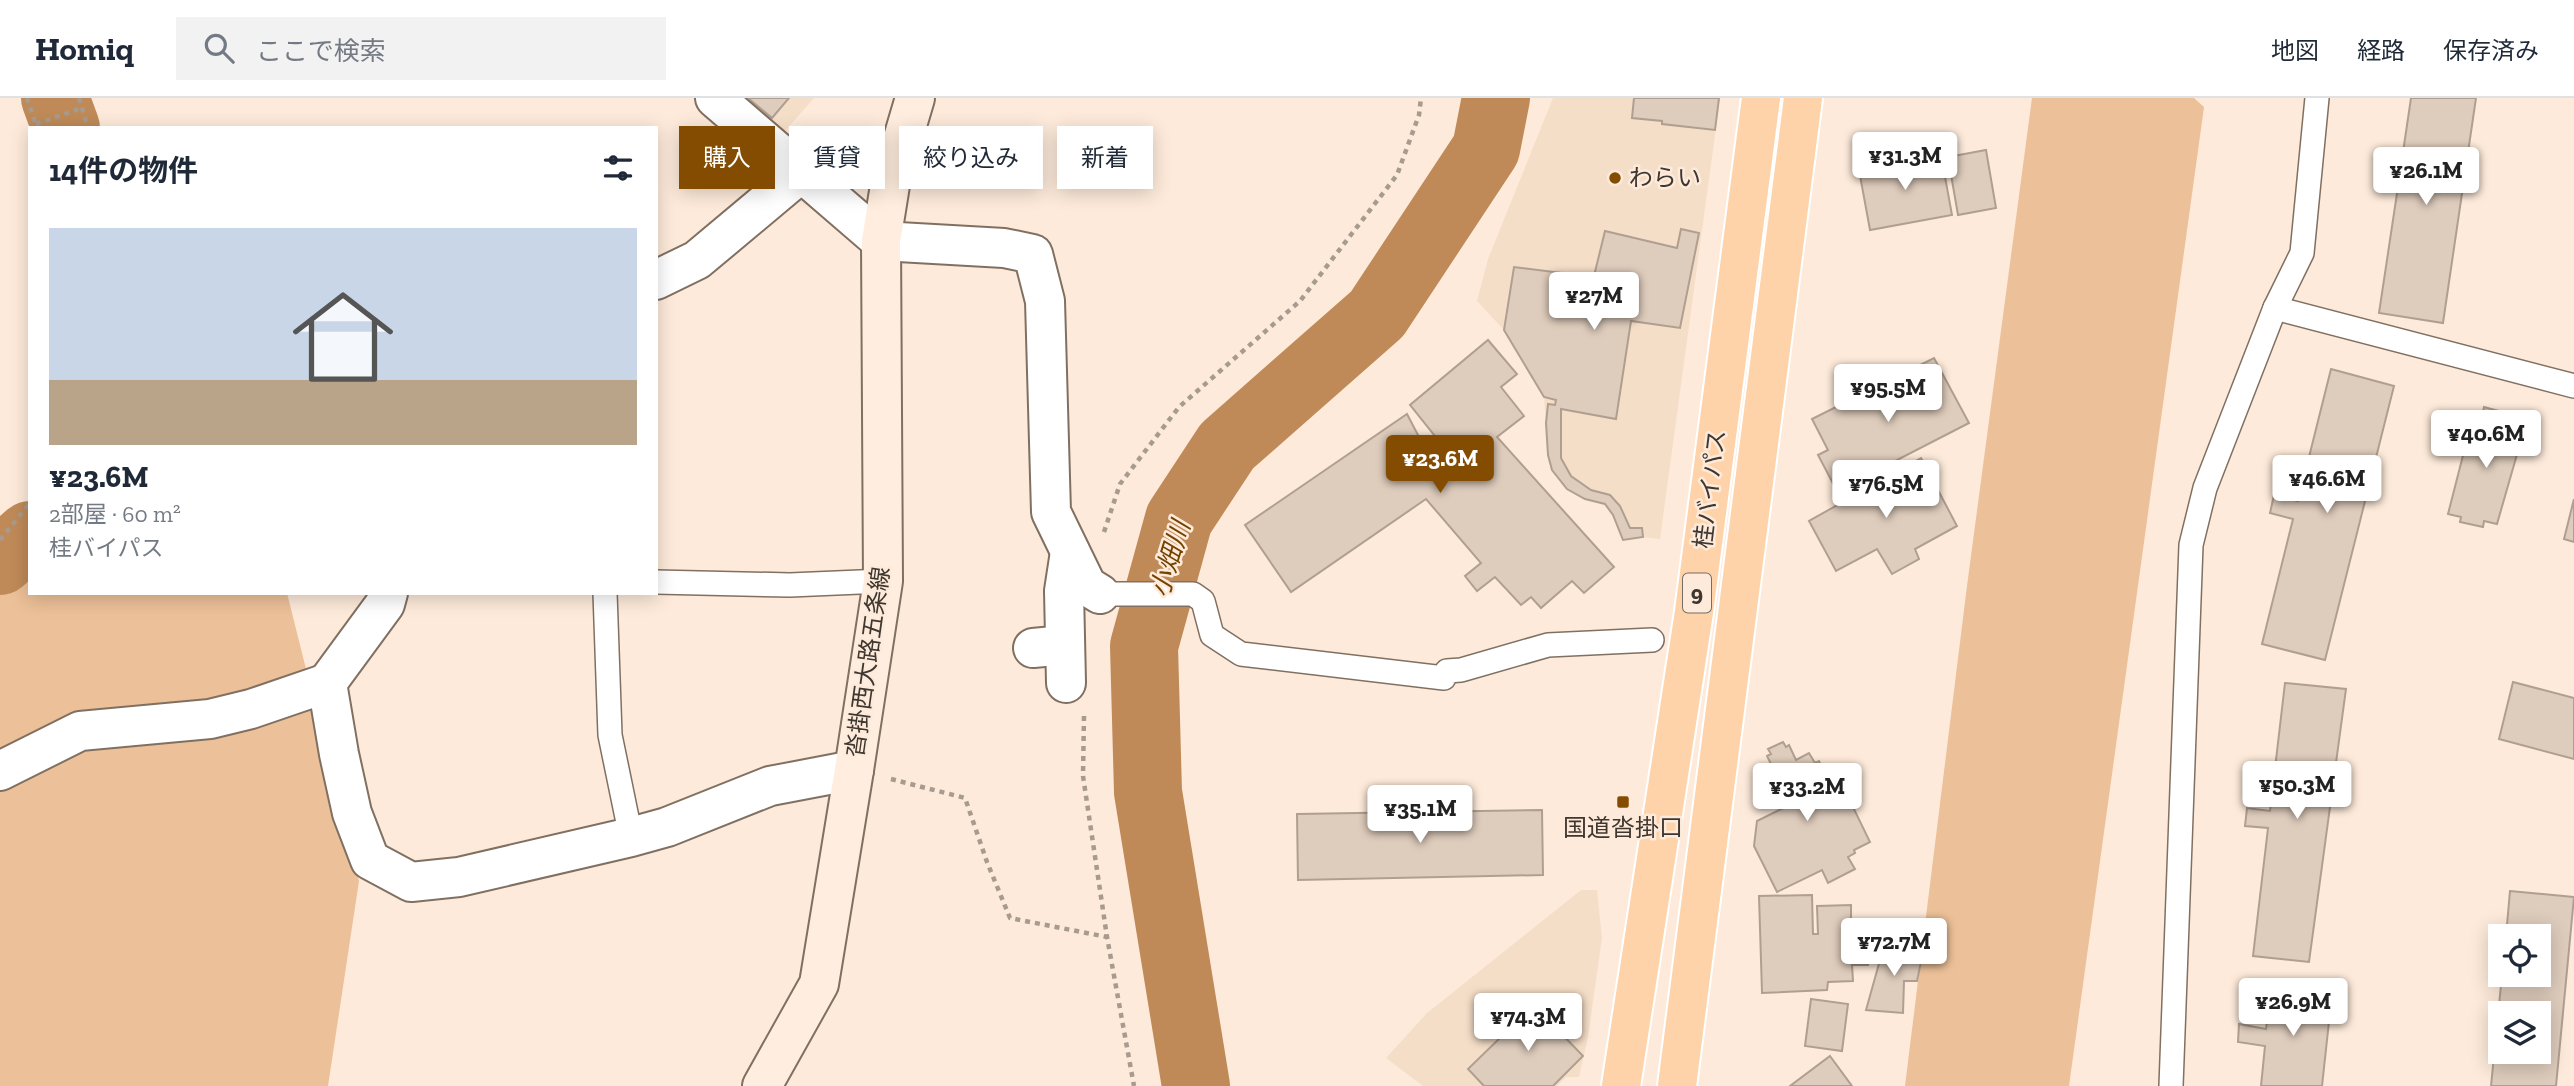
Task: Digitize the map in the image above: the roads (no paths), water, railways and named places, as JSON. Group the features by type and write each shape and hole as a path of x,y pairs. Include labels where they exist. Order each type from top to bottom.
{"highway":[{"name":"桂バイパス","path":"1621,1086 1694,612 1761,98"},
{"name":"桂バイパス","path":"1677,1086 1803,98"}],"main road":[{"name":"沓掛西大路五条線","path":"762,1086 819,984 854,769 883,581 880,242 891,179 915,98"}],"street":[{"path":"715,98 789,163"},
{"path":"658,279 697,260 789,183"},
{"path":"819,189 880,242 1004,248 1033,254 1045,301 1051,512 1087,586 1100,594"},
{"path":"1066,683 1049,646 1064,591 1070,552"},
{"path":"0,771 80,731 210,719 251,709 327,683 386,604 388,595"},
{"path":"327,683 352,813 370,860 411,882 459,877 631,837 667,827 770,786 854,769"}],"lane":[{"path":"2171,1086 2191,545 2205,488 2275,308 2302,253 2317,98"},
{"path":"2275,308 2574,386"},
{"path":"658,582 790,585 883,581"},
{"path":"1100,594 1193,594 1203,601 1212,635 1241,654 1444,678 1447,671 1461,670 1548,645 1652,640"},
{"path":"605,595 610,735 631,837"}],"waterway":[{"path":"55,98 65,126"},
{"name":"小畑川","path":"1196,1086 1148,792 1144,646 1179,519 1227,446 1377,314 1486,149 1496,98"},
{"path":"0,561 28,537"}],"place":[{"name":"わらい","path":"1615,178"},
{"name":"国道沓掛口","path":"1623,802"}]}
